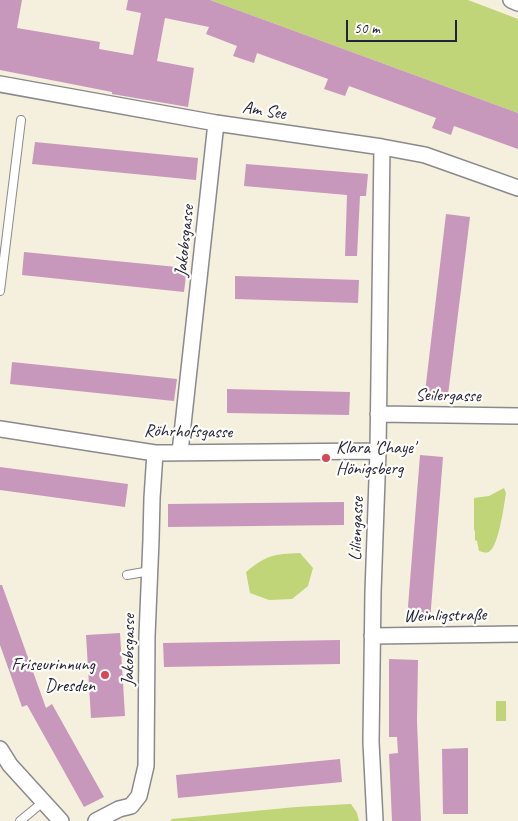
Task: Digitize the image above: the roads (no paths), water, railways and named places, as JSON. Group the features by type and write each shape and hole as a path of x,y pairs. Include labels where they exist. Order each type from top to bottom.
{"street":[{"path":"511,0 518,2"},
{"name":"Am See","path":"0,84 216,123 425,155 518,188"},
{"name":"Jakobsgasse","path":"180,452 216,123"},
{"name":"Liliengasse","path":"375,821 371,742 372,636 378,451 382,148"},
{"name":"Seilergasse","path":"378,414 518,416"},
{"name":"Röhrhofsgasse","path":"0,429 155,453 378,451"},
{"name":"Jakobsgasse","path":"96,821 119,809 131,806 139,796 146,766 147,636 155,453"},
{"name":"Weinligstraße","path":"372,636 518,634"},
{"path":"0,749 10,765 61,821"}],"lane":[{"path":"0,291 21,120"},
{"path":"127,575 150,571"},
{"path":"20,821 43,802"}],"place":[{"name":"Klara 'Chaye' Hönigsberg","path":"326,458"},
{"name":"Friseurinnung Dresden","path":"105,675"}]}
